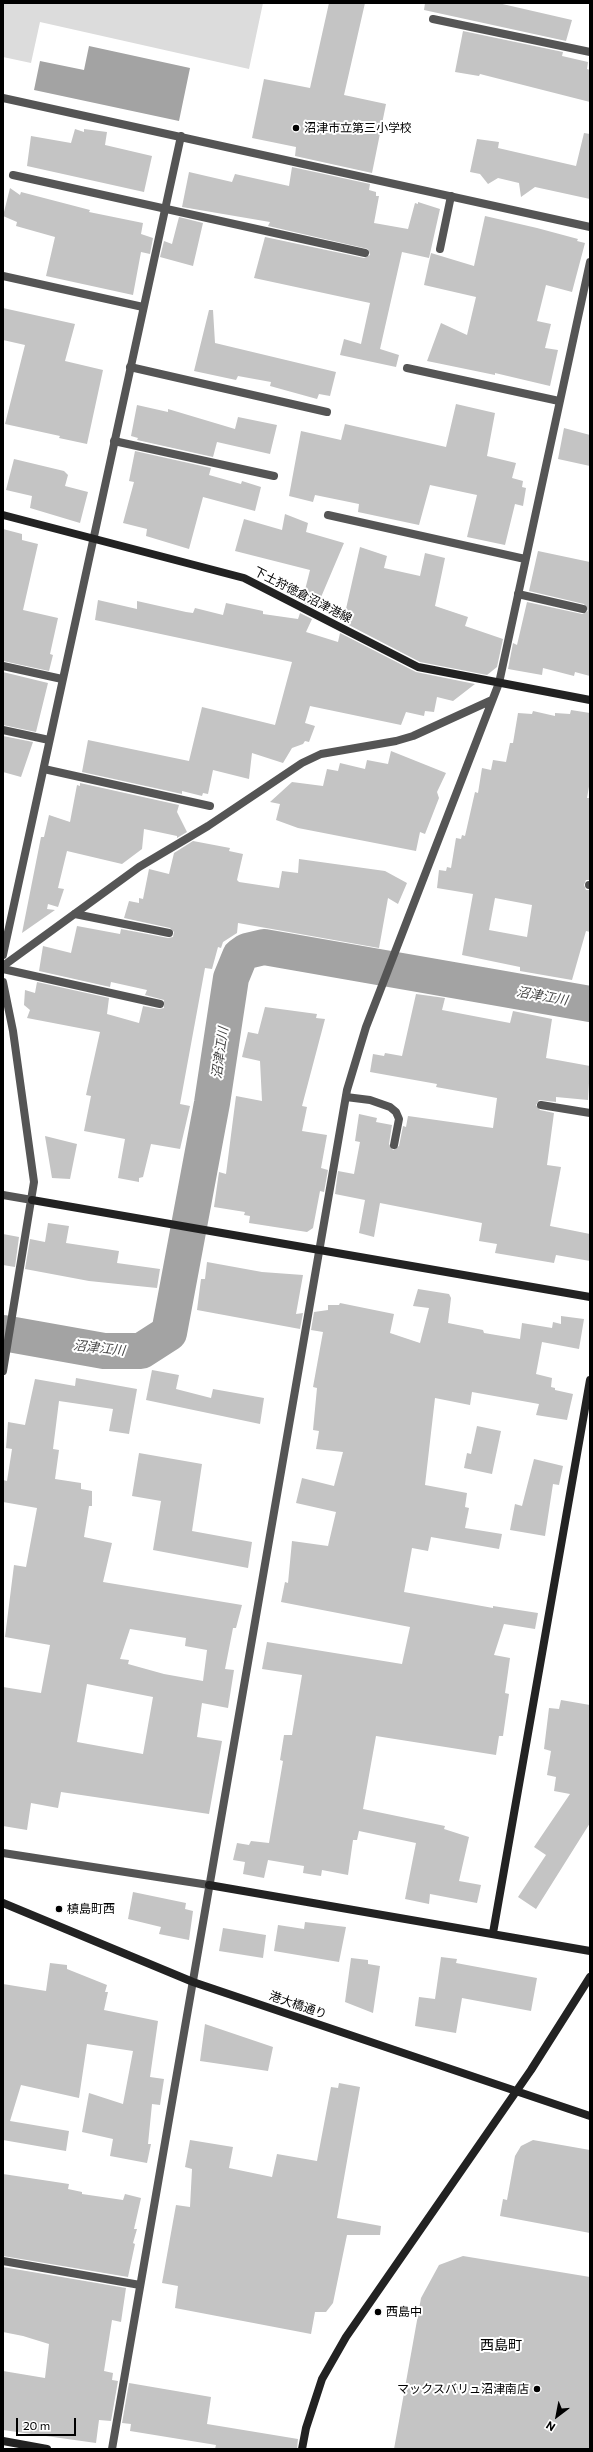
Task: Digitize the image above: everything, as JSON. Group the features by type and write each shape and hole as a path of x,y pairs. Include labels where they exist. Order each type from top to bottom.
{"street":[{"path":"433,18 590,52"},
{"path":"3,98 590,227"},
{"path":"3,955 181,136"},
{"path":"13,175 365,253"},
{"path":"440,249 451,196"},
{"path":"112,2449 346,1096 366,1027 498,683 590,262"},
{"path":"3,276 143,307"},
{"path":"130,367 327,412"},
{"path":"407,368 559,401"},
{"path":"114,441 274,476"},
{"name":"下土狩徳倉沼津港線","path":"3,515 244,578 418,667 590,700"},
{"path":"328,515 525,559"},
{"path":"518,594 583,609"},
{"path":"3,666 62,679"},
{"path":"3,968 139,867 208,826 312,758 334,751 396,741 432,728 492,700"},
{"path":"3,730 49,740"},
{"path":"44,770 210,806"},
{"path":"75,914 169,933"},
{"path":"3,968 160,1004"},
{"path":"3,982 14,1031 33,1174 32,1200 3,1371"},
{"path":"346,1096 370,1100 390,1107 396,1112 399,1119 394,1145"},
{"path":"541,1105 590,1113"},
{"path":"3,1195 590,1297"},
{"path":"493,1933 590,1380"},
{"path":"3,1853 209,1885 590,1951"},
{"name":"港大橋通り","path":"3,1903 193,1982 515,2092 590,2116"},
{"path":"302,2449 306,2428 322,2379 346,2337 515,2092 590,1977"},
{"path":"3,2261 140,2285"},
{"path":"3,2442 47,2449"}],"shaded area":[{"path":"3,3 263,3 249,69 40,22 31,63 3,57"},
{"path":"89,46 190,68 179,121 34,90 40,61 84,70"}],"building":[{"path":"329,3 365,3 344,95 386,104 372,173 295,156 296,147 252,138 264,79 310,88"},
{"path":"425,3 498,3 572,20 566,41 424,10"},
{"path":"463,31 563,52 562,56 588,62 587,69 590,70 590,102 480,74 479,76 455,72"},
{"path":"75,129 84,132 84,129 107,132 105,145 152,156 144,192 27,166 31,136 71,143"},
{"path":"584,133 590,134 590,199 535,187 521,197 519,183 498,178 488,184 480,174 470,172 477,139 499,142 498,148 576,166"},
{"path":"292,167 370,184 369,190 376,192 376,196 379,196 374,223 408,229 415,203 418,204 418,202 440,209 429,258 402,252 380,349 399,355 396,367 340,355 344,339 361,344 370,303 254,278 265,237 364,258 370,255 368,249 268,226 270,222 182,207 189,172 232,182 235,174 289,186"},
{"path":"10,188 20,195 21,192 90,210 89,212 143,223 141,234 153,238 150,254 141,252 133,295 46,276 55,237 16,226 17,222 3,216"},
{"path":"485,216 578,239 577,241 585,243 572,292 546,285 537,321 551,324 545,348 558,350 550,386 495,373 495,375 427,361 441,323 467,335 476,297 424,285 431,253 474,266"},
{"path":"179,217 203,223 193,266 160,257 164,241 172,244"},
{"path":"3,308 75,324 65,361 103,370 87,444 59,438 60,436 5,424 25,345 3,340"},
{"path":"209,310 213,310 215,343 336,372 330,396 319,394 317,399 270,386 271,382 238,376 236,380 194,371"},
{"path":"456,404 495,413 487,456 516,463 512,478 523,481 522,487 526,488 523,506 515,504 505,545 467,537 477,495 430,485 419,525 358,512 359,504 315,495 313,502 289,496 301,431 341,440 345,424 446,447"},
{"path":"137,405 168,412 168,409 235,429 238,417 277,425 270,454 217,442 213,457 137,440 138,438 131,436"},
{"path":"564,428 590,435 590,466 558,459"},
{"path":"135,451 211,468 209,475 241,484 242,481 261,487 255,511 203,497 189,549 146,536 147,529 123,523 134,482 129,481"},
{"path":"14,459 64,471 68,475 65,486 88,492 80,523 30,508 32,496 6,490"},
{"path":"285,514 308,523 306,532 344,543 316,609 302,602 310,570 235,551 244,519 282,530"},
{"path":"3,529 22,534 22,540 38,544 23,610 58,618 50,654 53,655 49,671 3,661"},
{"path":"360,547 387,556 384,568 420,576 425,553 445,558 435,606 468,617 465,626 503,639 497,667 487,675 420,662 343,622"},
{"path":"538,551 590,562 590,676 575,672 574,676 543,668 542,675 508,669 513,643 517,645 527,602 582,614 588,611 584,604 529,591"},
{"path":"98,600 137,609 137,601 186,612 193,613 195,608 223,615 226,603 263,611 263,614 298,619 300,613 312,619 306,632 338,642 340,633 416,672 475,684 453,701 437,697 434,712 425,711 424,716 406,712 401,725 310,706 305,723 315,726 309,742 305,741 303,744 292,748 283,763 252,753 249,779 213,770 208,794 203,793 202,796 182,791 182,794 82,772 88,740 189,761 202,707 275,725 292,662 95,620"},
{"path":"3,672 48,683 36,732 3,725"},
{"path":"571,710 590,713 590,781 587,798 590,798 590,880 586,880 584,885 586,890 590,890 590,932 586,931 572,980 520,971 520,967 462,955 473,894 437,888 439,870 446,871 447,867 451,868 456,838 461,839 462,835 465,836 475,792 478,793 482,768 491,770 493,760 506,762 510,743 513,743 518,713 532,714 533,711 555,716 555,713 570,714","holes":["495,898 532,905 527,937 489,930"]},
{"path":"3,736 33,742 21,777 3,772"},
{"path":"391,751 446,773 437,792 439,798 425,834 420,832 416,851 298,828 276,820 280,804 270,802 292,782 323,786 327,769 338,771 340,763 365,769 367,760 388,764"},
{"path":"80,783 179,805 177,812 187,832 177,838 177,836 144,829 142,849 122,864 67,851 58,888 64,889 58,907 48,904 47,909 55,910 22,933 41,837 44,837 49,815 70,822 77,785 80,786"},
{"path":"193,841 230,848 229,851 243,854 237,880 239,882 279,888 282,871 298,873 299,859 385,871 407,883 398,904 388,898 379,948 238,923 237,933 223,942 221,948 218,947 212,969 205,968 180,1104 190,1106 180,1149 151,1144 143,1177 139,1178 139,1182 118,1178 125,1139 84,1131 91,1096 86,1095 100,1032 27,1018 30,1010 24,1005 25,990 35,993 37,982 109,998 107,1014 139,1023 143,1006 159,1009 164,1008 164,1000 145,995 147,990 111,982 110,987 39,971 43,946 71,953 77,926 120,934 121,929 168,938 173,937 174,932 170,928 124,918 129,901 139,903 139,898 143,899 149,869 169,874 174,853"},
{"path":"416,994 445,998 442,1010 510,1023 513,1011 552,1019 546,1058 590,1066 588,1100 556,1097 556,1102 539,1100 536,1105 540,1110 554,1113 547,1165 561,1167 550,1226 590,1234 590,1261 556,1255 554,1263 495,1253 497,1244 479,1241 482,1223 380,1203 374,1237 359,1233 365,1200 335,1194 338,1171 354,1174 360,1142 355,1141 359,1114 377,1118 376,1122 392,1125 389,1144 393,1150 399,1146 403,1126 406,1127 408,1116 493,1128 497,1098 436,1087 437,1084 370,1072 373,1054 384,1056 385,1053 402,1056"},
{"path":"265,1007 317,1014 316,1018 325,1019 302,1106 307,1107 302,1131 327,1135 321,1168 328,1170 324,1192 320,1191 313,1228 307,1232 249,1223 250,1216 244,1215 245,1212 214,1207 219,1172 226,1174 236,1096 262,1101 260,1061 242,1057 248,1032 258,1034"},
{"path":"45,1136 77,1144 70,1179 52,1178"},
{"path":"48,1223 69,1226 66,1243 119,1251 117,1263 160,1269 157,1288 89,1281 25,1269 30,1239 45,1242"},
{"path":"3,1234 19,1237 15,1267 3,1265"},
{"path":"207,1262 262,1272 303,1275 296,1314 303,1313 300,1329 197,1310 201,1279 205,1279"},
{"path":"418,1289 449,1294 451,1298 448,1323 483,1330 484,1333 520,1339 522,1323 552,1328 553,1322 561,1324 561,1316 584,1319 579,1349 542,1342 536,1374 552,1378 551,1387 555,1388 555,1390 573,1394 567,1420 536,1415 539,1404 472,1392 470,1405 435,1398 425,1485 467,1493 465,1507 469,1508 465,1528 502,1534 499,1549 431,1537 428,1551 412,1548 404,1592 493,1608 493,1606 538,1613 535,1629 504,1624 494,1655 510,1658 505,1693 509,1694 503,1736 499,1736 496,1755 376,1736 363,1809 445,1826 444,1829 469,1837 459,1881 481,1885 477,1903 430,1894 429,1904 405,1899 416,1843 359,1831 357,1840 353,1840 348,1875 322,1870 321,1876 303,1873 304,1866 268,1860 264,1878 243,1874 245,1862 233,1860 237,1843 249,1845 251,1841 269,1843 283,1761 280,1760 284,1735 292,1735 302,1675 262,1669 267,1642 402,1664 410,1627 281,1602 285,1582 288,1583 292,1541 328,1546 336,1512 296,1503 302,1478 334,1486 343,1452 316,1449 319,1431 313,1430 317,1388 313,1387 323,1332 311,1330 314,1312 328,1310 328,1305 339,1305 340,1303 394,1314 390,1333 420,1343 429,1308 413,1306"},
{"path":"152,1370 179,1375 176,1389 211,1398 213,1389 264,1398 260,1424 146,1400"},
{"path":"76,1378 137,1389 129,1434 109,1431 113,1409 59,1401 53,1449 59,1450 55,1479 81,1483 81,1489 92,1491 92,1506 89,1506 84,1537 112,1543 103,1582 242,1605 236,1628 233,1628 225,1669 234,1670 228,1708 202,1703 197,1737 222,1741 209,1814 61,1792 58,1808 31,1803 27,1830 3,1826 3,1687 41,1693 50,1645 5,1637 14,1565 26,1567 37,1508 3,1502 3,1480 7,1481 12,1449 6,1448 8,1422 25,1425 35,1379 75,1386","holes":["130,1629 186,1638 185,1646 207,1650 203,1681 164,1674 128,1664 129,1660 120,1659","87,1684 153,1697 143,1754 77,1742"]},
{"path":"477,1426 501,1431 492,1474 464,1468 467,1453 471,1454"},
{"path":"139,1453 202,1464 192,1531 252,1542 248,1568 153,1550 161,1501 132,1496"},
{"path":"534,1459 563,1466 559,1485 553,1484 545,1536 510,1530 515,1504 522,1506"},
{"path":"561,1700 590,1705 590,1823 536,1909 518,1897 546,1855 534,1847 570,1794 554,1791 556,1777 547,1775 551,1751 544,1749 549,1708 559,1709"},
{"path":"133,1892 186,1903 185,1909 193,1911 189,1940 159,1934 161,1927 128,1919"},
{"path":"305,1922 346,1927 339,1962 274,1951 278,1925 304,1929"},
{"path":"223,1928 266,1935 263,1958 219,1951"},
{"path":"441,1957 457,1959 456,1963 537,1978 531,2011 462,1998 456,2033 415,2026 419,1997 435,1999"},
{"path":"351,1958 368,1960 368,1964 380,1966 373,2013 345,2002"},
{"path":"50,1963 67,1965 67,1969 107,1985 105,1992 108,1992 104,2010 158,2021 150,2077 164,2079 160,2105 152,2104 148,2144 151,2144 147,2163 110,2156 113,2139 82,2132 89,2093 123,2104 133,2051 87,2044 79,2098 21,2085 10,2121 69,2131 66,2151 3,2140 3,1984 46,1991"},
{"path":"205,2024 273,2047 268,2071 200,2061"},
{"path":"339,2083 360,2087 337,2218 381,2226 380,2235 347,2235 333,2303 326,2312 315,2312 311,2334 175,2308 178,2286 162,2283 176,2205 190,2207 192,2169 185,2167 190,2140 233,2147 229,2168 272,2177 277,2154 317,2161 331,2087 338,2088"},
{"path":"533,2140 590,2150 590,2233 500,2216 503,2199 507,2200 515,2156 521,2146"},
{"path":"3,2174 69,2184 68,2189 82,2192 82,2194 123,2200 125,2194 141,2198 134,2229 137,2229 133,2243 135,2244 128,2277 3,2256"},
{"path":"463,2256 590,2277 590,2449 394,2449 421,2298 439,2265"},
{"path":"3,2267 126,2288 121,2322 112,2320 104,2371 113,2373 112,2380 118,2381 111,2421 99,2420 96,2443 3,2430 3,2371 45,2378 49,2344 3,2332"},
{"path":"129,2383 211,2397 207,2424 298,2439 297,2449 215,2449 216,2445 130,2431 131,2424 122,2423"}],"waterway":[{"name":"沼津江川","path":"3,1333 104,1351 141,1351 169,1333 212,1103 231,978 240,956 247,951 264,947 590,1004"}],"place":[{"name":"沼津市立第三小学校","path":"296,128"},
{"name":"槙島町西","path":"59,1909"},
{"name":"西島中","path":"378,2312"},
{"name":"マックスバリュ沼津南店","path":"537,2389"}],"district":[{"name":"西島町","path":"501,2345"}]}
